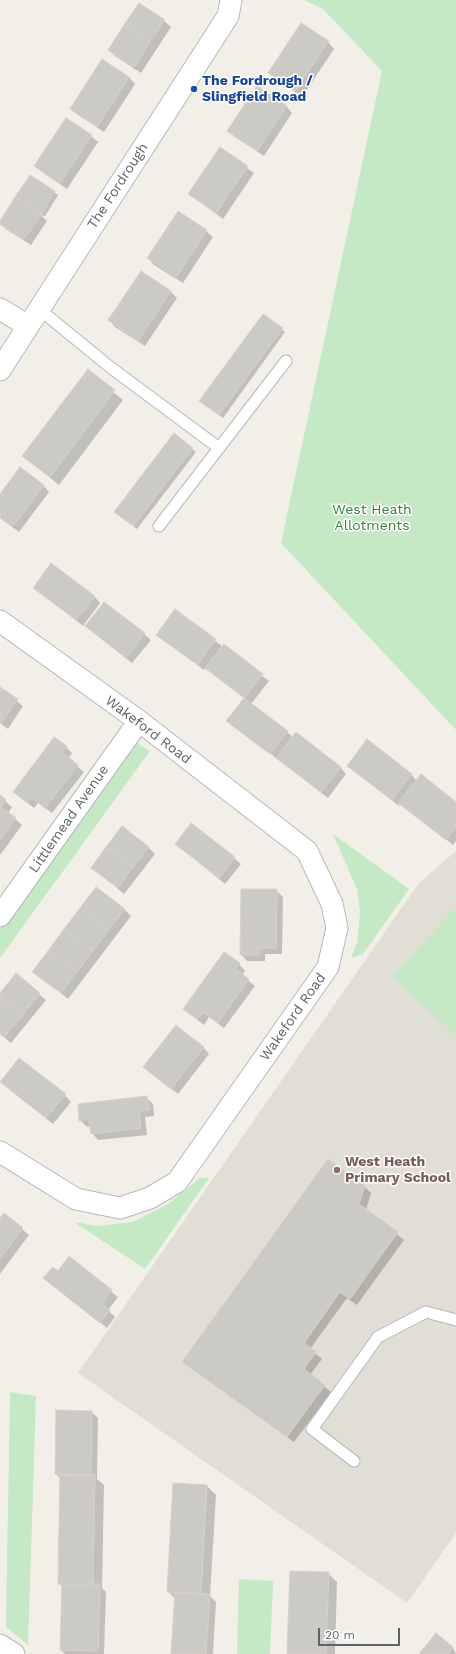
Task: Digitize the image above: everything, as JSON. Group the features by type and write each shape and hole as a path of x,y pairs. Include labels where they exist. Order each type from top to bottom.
{"street":[{"name":"The Fordrough","path":"0,370 228,16 231,0"},
{"path":"0,309 34,317"},
{"name":"Wakeford Road","path":"0,621 139,721 307,851 332,904 337,928 328,967 177,1182 150,1198 120,1208 76,1199 0,1152"},
{"name":"Littlemead Avenue","path":"0,916 139,721"},
{"path":"0,1645 14,1654"}],"lane":[{"path":"34,317 110,367 219,448"},
{"path":"159,526 286,361"},
{"path":"354,1461 312,1429 378,1337 426,1312 456,1320"}],"shaded area":[{"name":"West Heath Primary School","path":"456,851 456,1533 407,1603 78,1373 419,883"}],"green space":[{"name":"West Heath Allotments","path":"304,0 456,0 456,730 281,543 382,71 323,9"},
{"path":"131,739 150,751 0,958 0,929 44,869"},
{"path":"333,834 409,889 363,954 351,958 357,943 359,926 360,912 357,889"},
{"path":"456,908 456,1036 392,976"},
{"path":"200,1178 209,1178 145,1269 74,1222 98,1226 133,1222 168,1204"},
{"path":"10,1392 36,1396 28,1645 6,1627"},
{"path":"239,1579 273,1581 270,1654 237,1654"}],"building":[{"path":"139,3 165,20 150,42 124,25"},
{"path":"301,23 329,41 295,91 268,73"},
{"path":"124,25 150,42 134,67 108,50"},
{"path":"102,59 129,77 97,127 70,109"},
{"path":"257,86 287,106 257,151 227,131"},
{"path":"66,118 92,135 60,183 34,166"},
{"path":"220,147 248,166 216,213 188,194"},
{"path":"30,175 55,191 42,214 15,197"},
{"path":"15,197 42,214 24,239 0,224 0,221"},
{"path":"178,211 207,230 176,277 147,258"},
{"path":"141,271 171,291 138,341 108,320"},
{"path":"263,314 283,328 219,415 199,401"},
{"path":"88,369 115,390 50,477 22,456"},
{"path":"174,433 193,448 133,526 114,512"},
{"path":"20,467 44,485 13,526 0,517 0,494"},
{"path":"51,563 95,596 76,620 33,588"},
{"path":"104,602 145,633 126,658 85,626"},
{"path":"175,609 216,639 198,665 156,635"},
{"path":"224,644 263,674 244,698 205,668"},
{"path":"0,687 18,699 1,723 0,722"},
{"path":"244,698 288,731 270,754 226,721"},
{"path":"296,732 341,767 321,792 276,758"},
{"path":"54,737 67,746 62,752 78,765 45,808 31,797 27,803 13,792"},
{"path":"367,739 412,774 392,800 347,766"},
{"path":"421,774 456,802 456,827 446,840 398,803"},
{"path":"0,795 6,800 1,807 16,818 0,840"},
{"path":"191,823 235,857 219,878 175,844"},
{"path":"122,826 149,847 133,867 106,847"},
{"path":"106,847 133,867 118,888 91,868"},
{"path":"96,887 125,909 109,930 80,908"},
{"path":"241,889 277,889 276,948 259,948 259,955 240,955"},
{"path":"80,908 109,930 93,951 64,929"},
{"path":"64,929 93,951 77,972 48,951"},
{"path":"48,951 77,972 61,993 32,972"},
{"path":"224,952 240,963 235,969 249,979 218,1023 203,1012 197,1019 183,1009"},
{"path":"16,973 40,993 23,1015 0,997 0,993"},
{"path":"0,997 23,1015 4,1037 0,1034"},
{"path":"176,1025 204,1047 171,1089 143,1067"},
{"path":"19,1058 66,1094 46,1118 0,1082"},
{"path":"147,1096 149,1110 139,1111 141,1128 91,1134 89,1119 79,1121 78,1104"},
{"name":"West Heath Primary School","path":"328,1159 365,1186 359,1204 398,1232 350,1299 340,1292 304,1343 316,1352 304,1369 325,1385 287,1437 182,1362"},
{"path":"4,1213 23,1228 0,1259 0,1218"},
{"path":"69,1256 112,1290 102,1303 110,1310 100,1323 43,1278 53,1267 58,1271"},
{"path":"56,1410 92,1411 91,1475 55,1474"},
{"path":"60,1475 95,1475 93,1584 58,1584"},
{"path":"173,1483 207,1485 201,1594 167,1592"},
{"path":"290,1571 329,1572 326,1654 287,1654"},
{"path":"62,1584 100,1584 98,1651 60,1650"},
{"path":"175,1592 210,1594 206,1654 171,1654"},
{"path":"436,1633 453,1647 448,1654 419,1654"}],"place":[{"name":"The Fordrough / Slingfield Road","path":"194,89"},
{"name":"West Heath Primary School","path":"337,1170"}]}
